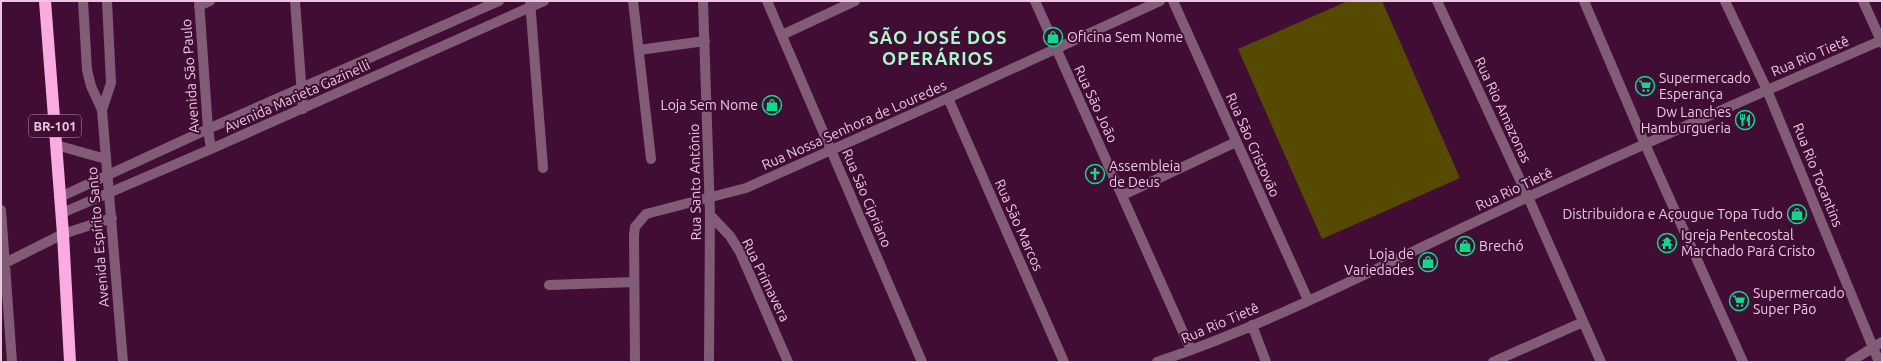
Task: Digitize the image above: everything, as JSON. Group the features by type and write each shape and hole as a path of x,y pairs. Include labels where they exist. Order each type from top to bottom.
{"highway":[{"name":"BR-101","path":"45,1 62,213 70,362"}],"street":[{"name":"Avenida Espírito Santo","path":"83,1 87,70 90,86 102,110"},
{"name":"Avenida Espírito Santo","path":"107,1 110,83 102,110 123,362"},
{"path":"199,3 210,1"},
{"path":"294,1 300,90 303,109"},
{"name":"Avenida Marieta Gazinelli","path":"60,197 208,129 300,90 499,1"},
{"name":"Avenida Marieta Gazinelli","path":"62,213 303,109 448,44 530,4 544,1"},
{"path":"633,1 651,159"},
{"name":"Rua Santo Antônio","path":"703,1 710,215 710,362"},
{"name":"Rua São Cipriano","path":"767,1 922,362"},
{"path":"782,34 855,1"},
{"name":"Rua São João","path":"1035,1 1191,350"},
{"name":"Rua Nossa Senhora de Louredes","path":"635,362 634,235 635,227 639,220 646,214 746,188 1160,1"},
{"name":"Rua São Cristovão","path":"1173,1 1308,300"},
{"name":"Rua Rio Amazonas","path":"1437,1 1528,197 1601,362"},
{"path":"1584,1 1645,144 1743,362"},
{"name":"Rua Rio Tocantins","path":"1725,1 1767,90 1878,344 1880,362"},
{"path":"1863,1 1882,41"},
{"name":"Avenida São Paulo","path":"199,3 208,129 211,149"},
{"path":"530,4 544,168"},
{"path":"442,27 448,44"},
{"path":"639,50 705,41"},
{"name":"Rua Rio Tietê","path":"1157,362 1252,325 1645,144 1882,41"},
{"name":"Rua São Marcos","path":"948,98 1064,362"},
{"path":"1123,195 1236,142"},
{"path":"56,145 106,159"},
{"path":"1,210 3,264 12,362"},
{"name":"Rua Primavera","path":"710,215 730,236 740,252 788,362"},
{"path":"3,264 63,234 112,218"},
{"path":"550,285 634,282"},
{"path":"1493,362 1583,322"},
{"path":"1252,325 1266,362"},
{"path":"1850,362 1878,344"}],"shaded area":[{"path":"1348,1 1382,1 1460,178 1322,239 1238,49"}],"place":[{"name":"Oficina Sem Nome","path":"1053,37"},
{"name":"Supermercado Esperança","path":"1645,86"},
{"name":"Loja Sem Nome","path":"772,105"},
{"name":"Dw Lanches Hamburgueria","path":"1745,120"},
{"name":"Assembleia de Deus","path":"1095,174"},
{"name":"Distribuidora e Açougue Topa Tudo","path":"1797,214"},
{"name":"Igreja Pentecostal Marchado Pará Cristo","path":"1667,243"},
{"name":"Brechó","path":"1465,246"},
{"name":"Loja de Variedades","path":"1428,262"},
{"name":"Supermercado Super Pão","path":"1739,301"}],"district":[{"name":"SÃO JOSÉ DOS OPERÁRIOS","path":"938,48"}]}
